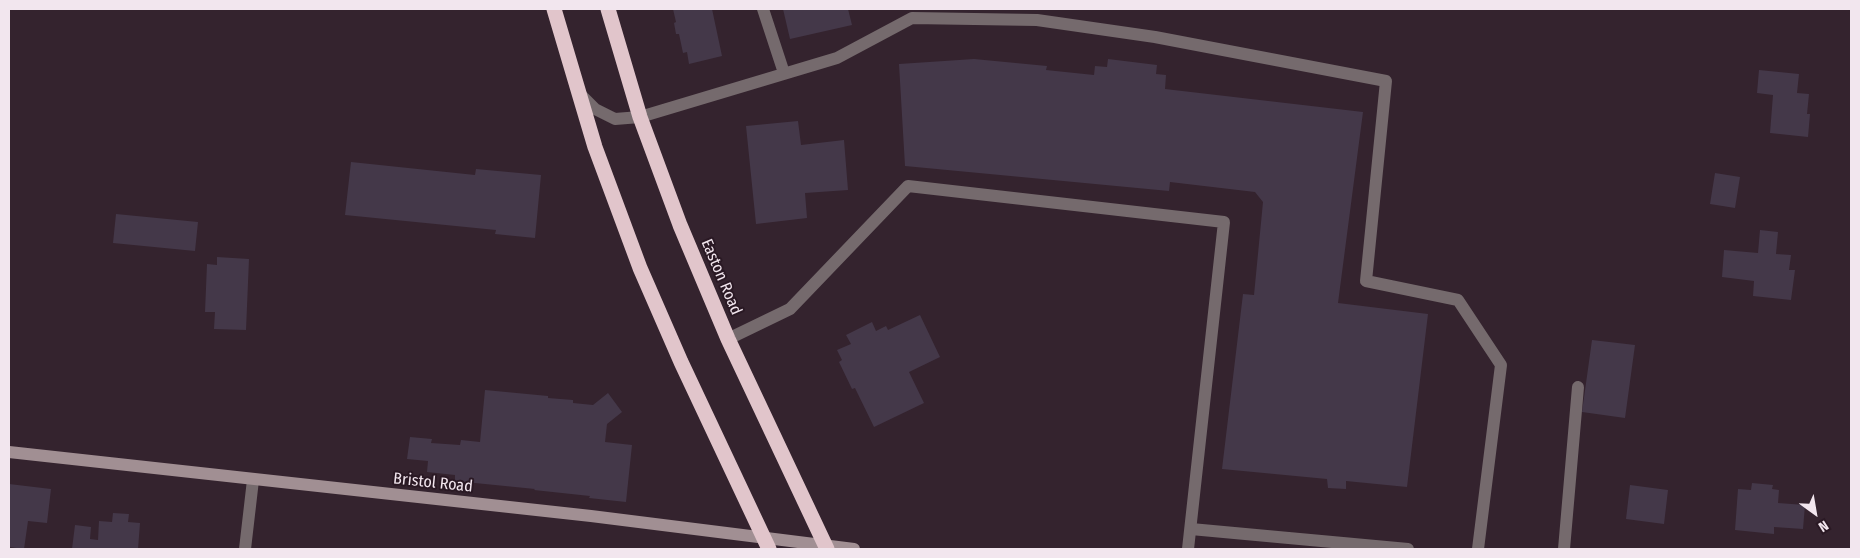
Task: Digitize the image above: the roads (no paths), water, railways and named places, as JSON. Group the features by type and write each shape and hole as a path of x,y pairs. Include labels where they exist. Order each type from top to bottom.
{"highway":[{"path":"554,9 595,147 640,268 685,371 767,544"},
{"name":"Easton Road","path":"608,9 640,116 680,225 728,339 826,548"}],"main road":[{"name":"Bristol Road","path":"9,452 582,515 767,544 854,549"}],"street":[{"path":"763,9 784,74"},
{"path":"578,91 595,109 615,119 640,116 837,58 912,18 1037,20 1155,37 1386,81 1366,281 1458,300 1501,364 1478,549"},
{"path":"728,339 790,310 908,186 1224,222 1188,549"},
{"path":"1564,549 1578,387"},
{"path":"245,549 253,480"},
{"path":"1191,528 1408,549"}]}
